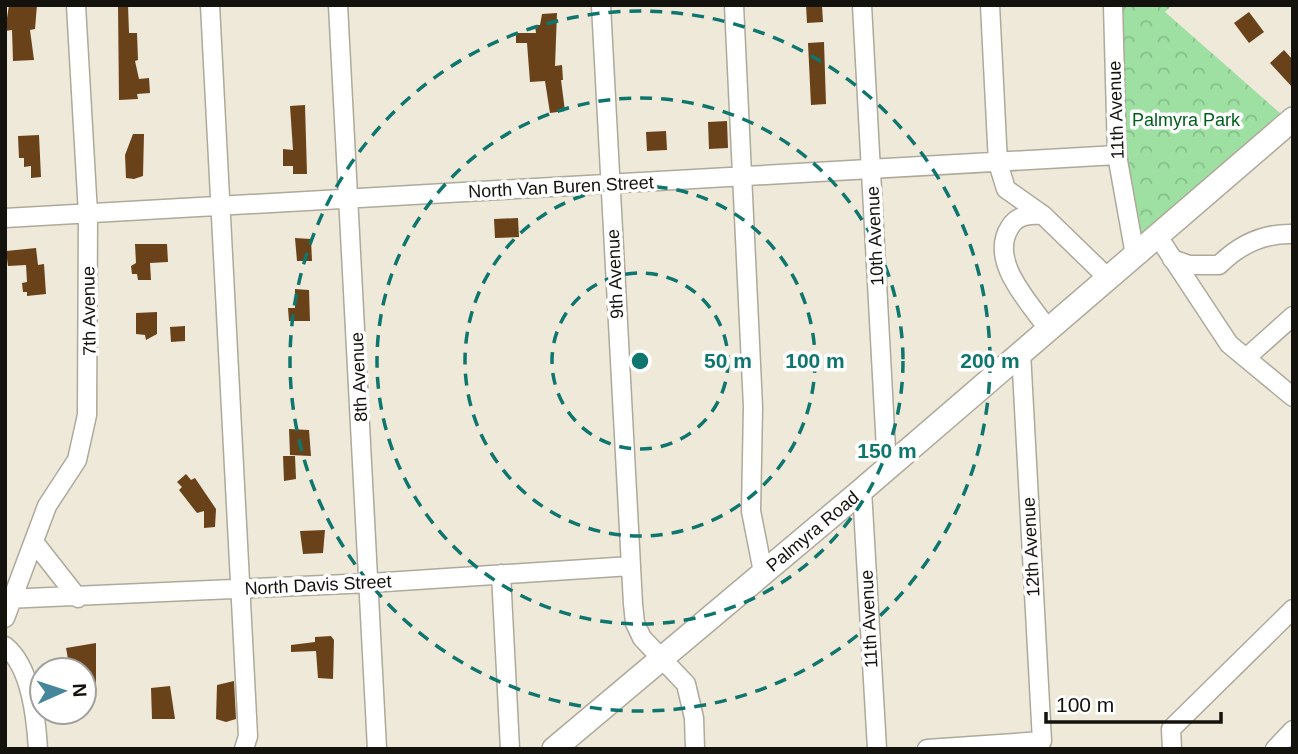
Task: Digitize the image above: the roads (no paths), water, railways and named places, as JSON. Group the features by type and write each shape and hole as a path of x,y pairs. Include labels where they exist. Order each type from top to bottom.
{"main road":[{"name":"Palmyra Road","path":"554,749 862,490 1293,119"}],"street":[{"name":"7th Avenue","path":"5,618 9,600 47,506 77,460 87,415 88,214 76,5"},
{"path":"210,5 218,206 248,736 244,749"},
{"name":"8th Avenue","path":"338,5 377,749"},
{"name":"9th Avenue","path":"601,5 635,623 642,638 661,660"},
{"path":"734,5 753,407 751,511 763,572"},
{"name":"10th Avenue","path":"862,5 887,468"},
{"path":"990,5 998,163 1006,189 1043,215 1108,278"},
{"name":"11th Avenue","path":"1113,5 1117,155 1135,255"},
{"name":"North Van Buren Street","path":"5,218 350,201 1117,155"},
{"path":"1043,215 1029,214 1014,221 1007,231 1004,248 1006,263 1016,283 1048,329"},
{"path":"1172,258 1189,265 1219,265 1233,251 1259,237 1293,234"},
{"path":"1157,235 1229,344 1293,397"},
{"path":"1246,358 1293,316"},
{"name":"12th Avenue","path":"927,749 1042,741 1021,352"},
{"name":"11th Avenue","path":"862,490 877,749"},
{"path":"34,542 78,598"},
{"name":"North Davis Street","path":"9,600 370,583 631,566"},
{"path":"501,574 510,749"},
{"path":"1172,749 1171,729 1293,609"},
{"path":"5,646 14,653 32,701 38,749"},
{"path":"661,660 686,684 694,718 695,749"},
{"path":"1275,749 1293,730"}],"park label":[{"name":"Palmyra Park","path":"1186,120"}]}
